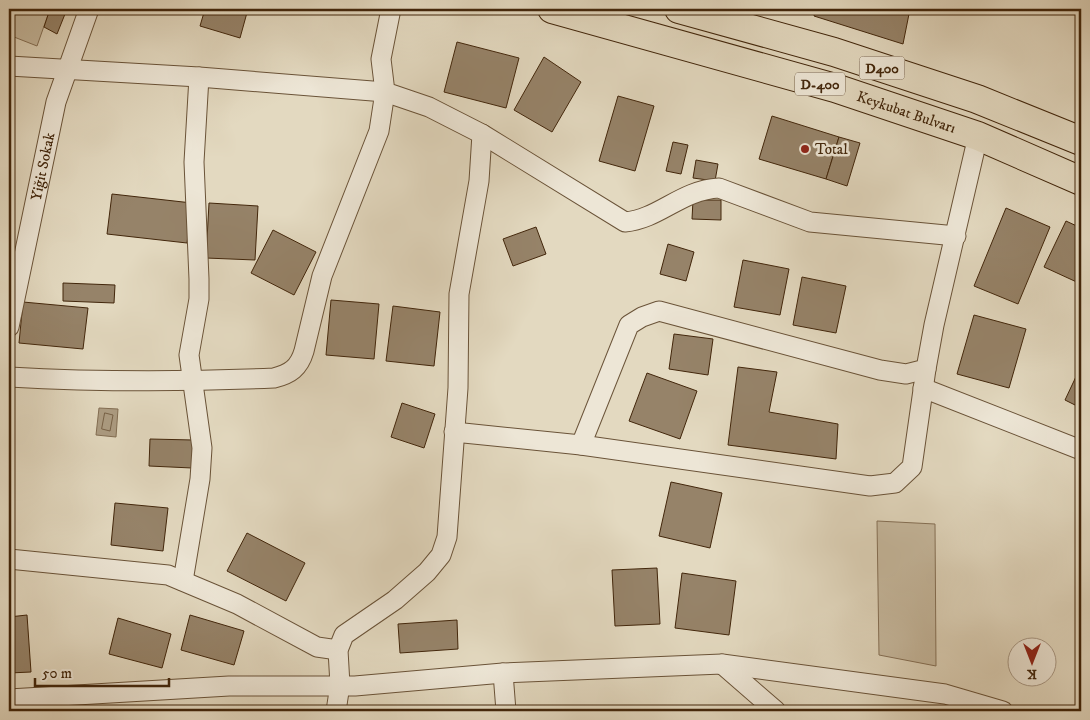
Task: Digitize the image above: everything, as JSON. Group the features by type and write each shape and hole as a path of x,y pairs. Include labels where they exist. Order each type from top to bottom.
{"highway":[{"name":"Keykubat Bulvarı","path":"552,9 835,88 978,136 1081,181"},
{"name":"D400","path":"679,9 834,52 968,96 1081,141"}],"street":[{"name":"Yiğit Sokak","path":"9,327 56,102 66,69 89,9"},
{"path":"9,377 83,382 193,382 274,378 286,375 301,362 322,276 379,131 385,92 381,59 391,9"},
{"path":"9,66 199,77 385,92 429,107 482,134 625,222 634,222 682,197 703,189 719,188 810,222 956,236"},
{"path":"183,581 200,479 202,448 199,411 189,355 199,279 194,162 199,77"},
{"path":"336,711 340,685 338,650 344,635 395,600 427,572 441,555 447,537 458,388 459,294 479,180 482,134"},
{"path":"454,432 580,445 870,486 895,482 912,467 934,325 978,136"},
{"path":"580,445 630,325 642,317 659,311 880,370 906,374 926,369"},
{"path":"924,388 1081,450"},
{"path":"9,559 168,575 237,604 317,647 338,650"},
{"path":"9,698 229,686 340,685 503,673 722,664 945,694 1003,711"},
{"path":"722,664 776,711"},
{"path":"503,673 506,711"}],"shaded area":[{"path":"9,9 50,9 37,46 9,35"},
{"path":"877,521 935,524 936,666 879,655"}],"water":[{"path":"99,408 118,409 116,437 96,435"}],"building":[{"path":"50,9 67,9 57,34 44,27"},
{"path":"205,9 248,9 240,38 200,26"},
{"path":"816,9 910,9 903,44 814,16"},
{"path":"457,42 519,58 506,108 444,92"},
{"path":"544,57 581,82 552,132 514,110"},
{"path":"618,96 654,106 635,171 599,161"},
{"path":"772,116 839,137 826,179 759,159"},
{"path":"839,137 860,143 847,186 826,179"},
{"path":"673,142 688,145 681,174 666,171"},
{"path":"696,160 718,164 715,181 693,178"},
{"path":"112,194 192,203 187,243 107,234"},
{"path":"693,200 721,200 721,220 692,219"},
{"path":"209,203 258,206 255,260 206,258"},
{"path":"1006,208 1050,227 1018,304 974,286"},
{"path":"1066,221 1081,228 1081,284 1044,267"},
{"path":"536,227 546,254 513,266 503,239"},
{"path":"273,230 316,252 294,295 251,273"},
{"path":"668,244 694,252 686,281 660,274"},
{"path":"743,260 789,269 780,315 734,307"},
{"path":"802,277 846,286 836,333 793,325"},
{"path":"63,283 115,285 114,303 63,301"},
{"path":"331,300 379,304 374,359 326,355"},
{"path":"23,302 88,308 83,349 19,343"},
{"path":"393,306 440,312 434,366 386,361"},
{"path":"974,315 1026,329 1009,388 957,374"},
{"path":"674,334 713,339 708,375 669,369"},
{"path":"1081,366 1081,408 1065,400"},
{"path":"738,367 777,372 769,412 838,424 836,459 728,445"},
{"path":"647,373 697,391 680,439 629,421"},
{"path":"402,403 435,414 424,448 391,437"},
{"path":"150,439 193,440 192,468 149,466"},
{"path":"671,482 722,493 710,548 659,536"},
{"path":"115,503 168,508 163,551 111,545"},
{"path":"247,533 305,563 286,601 227,571"},
{"path":"657,568 660,624 615,626 612,570"},
{"path":"682,573 736,581 729,635 675,628"},
{"path":"27,615 31,672 9,673 9,617"},
{"path":"190,615 244,631 234,665 181,650"},
{"path":"118,618 171,634 162,668 109,654"},
{"path":"457,620 458,649 400,653 398,624"}],"place":[{"name":"Total","path":"805,149"}]}
